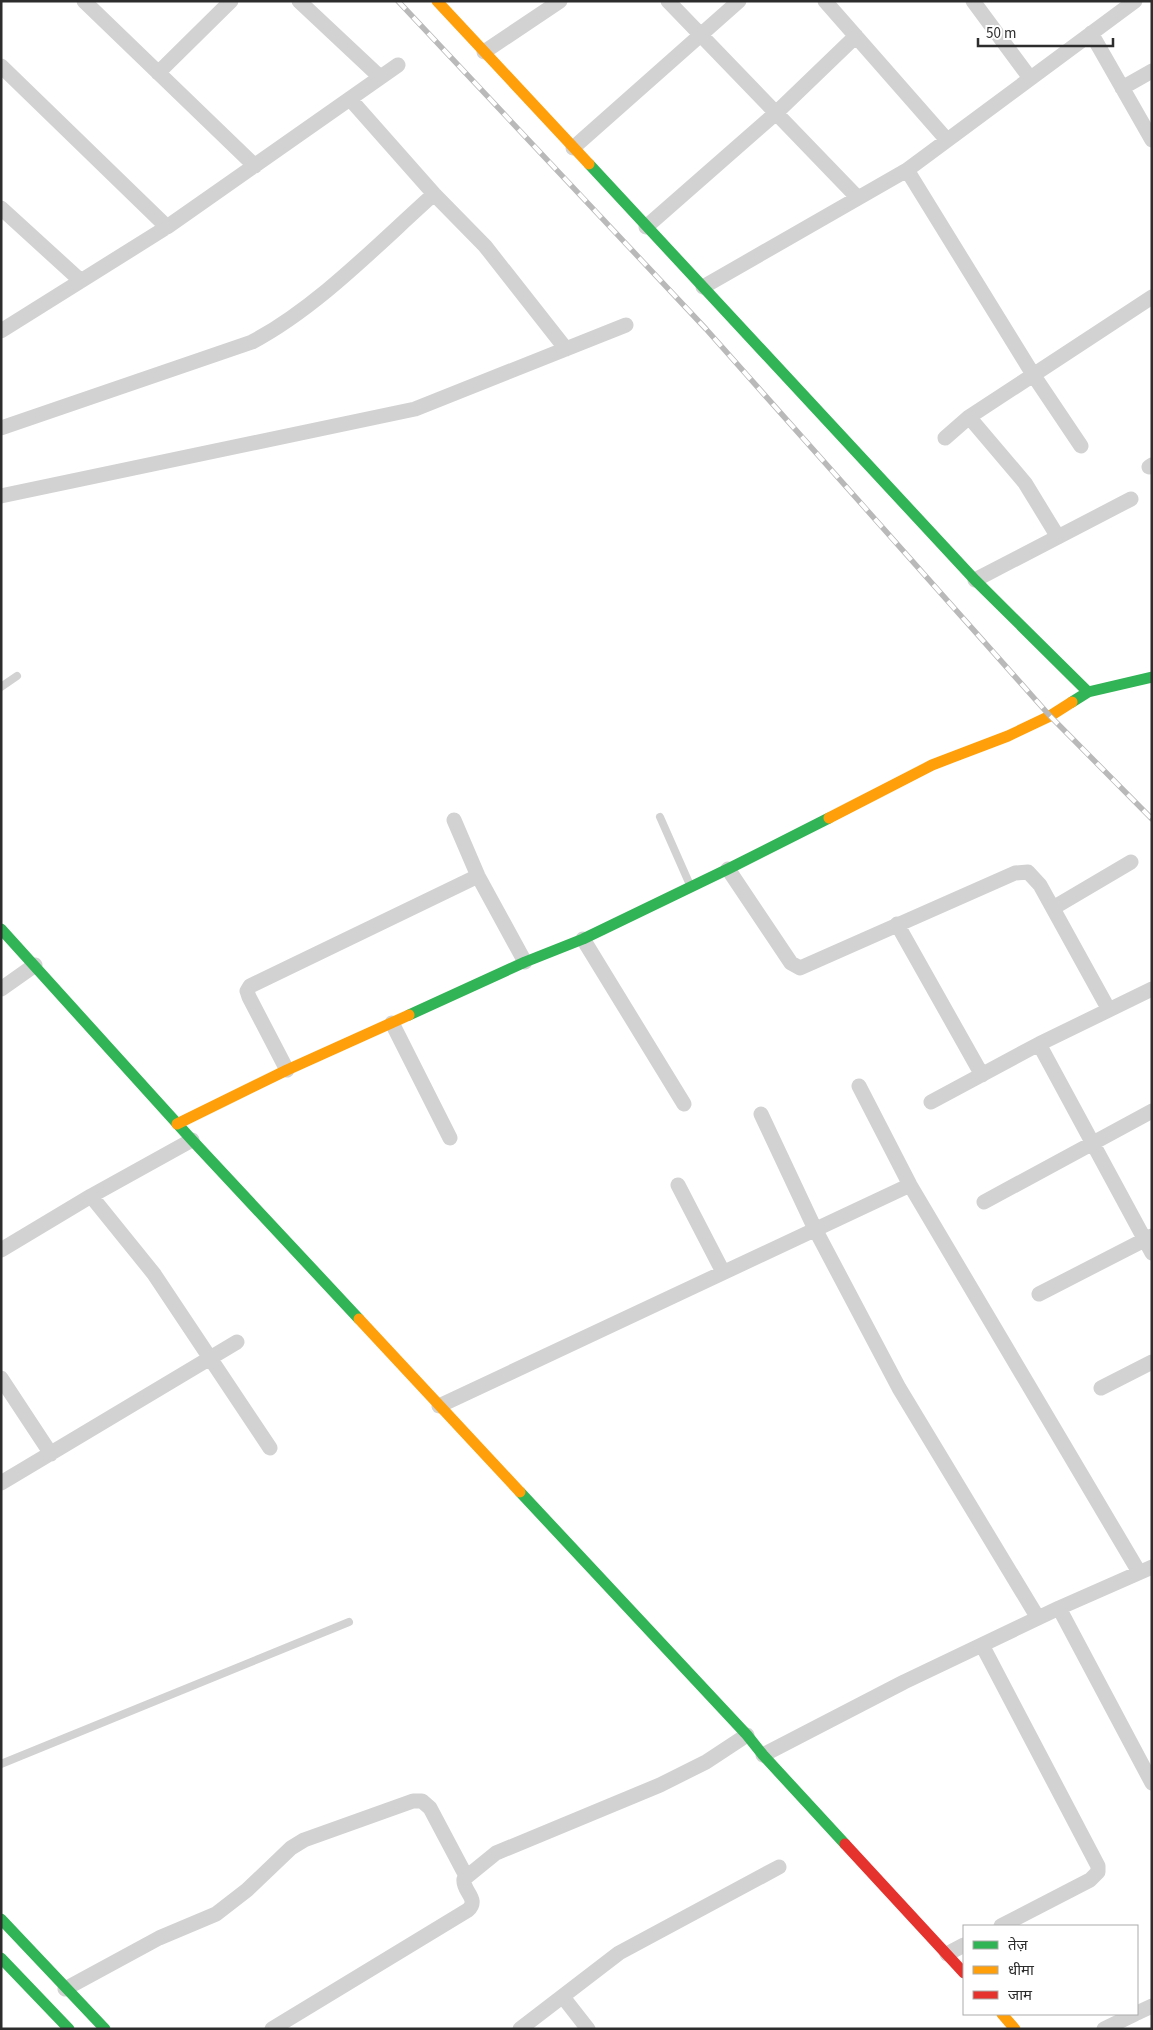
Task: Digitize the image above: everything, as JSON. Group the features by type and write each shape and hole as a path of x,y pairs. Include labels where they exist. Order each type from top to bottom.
{"street":[{"path":"84,1 255,166"},
{"path":"158,73 231,1"},
{"path":"298,1 380,77"},
{"path":"437,1 975,580 1088,692"},
{"path":"484,52 560,1"},
{"path":"668,1 858,198"},
{"path":"573,148 739,1"},
{"path":"825,1 947,140"},
{"path":"972,1 1030,78"},
{"path":"702,287 907,170 1090,32 1135,1"},
{"path":"1090,32 1152,140"},
{"path":"646,227 776,113 856,36"},
{"path":"1,331 167,227 398,65"},
{"path":"1,66 167,227"},
{"path":"1122,88 1152,70"},
{"path":"350,98 434,194 485,246 566,349"},
{"path":"907,170 1034,376 1081,446"},
{"path":"1,428 252,342 279,327 323,293 434,194"},
{"path":"1,208 81,281"},
{"path":"945,438 970,417 1152,297"},
{"path":"1,496 415,409 626,325"},
{"path":"970,417 1025,484 1058,537"},
{"path":"975,580 1131,499"},
{"path":"178,1124 287,1070 524,962 583,939 728,869 932,765 1008,736 1050,716 1088,692 1152,677"},
{"path":"454,820 478,876 524,962"},
{"path":"1053,908 1132,862"},
{"path":"728,869 790,963 800,968 1015,873 1028,872 1036,879 1109,1010"},
{"path":"287,1070 249,997 247,991 250,986 478,876"},
{"path":"897,924 982,1075"},
{"path":"1,930 438,1406 748,1735 763,1755 963,1972"},
{"path":"583,939 684,1104"},
{"path":"1,989 35,965"},
{"path":"931,1102 1039,1044 1152,988"},
{"path":"392,1023 450,1138"},
{"path":"1039,1044 1092,1142 1148,1237 1152,1253"},
{"path":"763,1755 904,1682 1059,1608 1146,1570 910,1185 858,1086"},
{"path":"984,1202 1152,1111"},
{"path":"761,1114 814,1229 899,1388 1038,1618"},
{"path":"1,1250 91,1196 192,1140"},
{"path":"678,1185 723,1272"},
{"path":"438,1406 910,1185"},
{"path":"91,1196 154,1274 270,1448"},
{"path":"1039,1294 1148,1237"},
{"path":"1,1484 209,1357 237,1342"},
{"path":"1101,1388 1152,1362"},
{"path":"1,1378 51,1454"},
{"path":"1059,1608 1152,1783"},
{"path":"982,1645 1098,1866 1098,1872 1090,1880 1003,1925"},
{"path":"272,2029 468,1910 474,1903 464,1885 464,1879 496,1853 660,1785 706,1762 748,1735"},
{"path":"65,1989 159,1938 216,1914 247,1890 291,1848 304,1840 413,1801 422,1801 430,1808 466,1876"},
{"path":"520,2029 563,1998 619,1953 779,1867"},
{"path":"1,1919 104,2029"},
{"path":"947,1954 963,1946"},
{"path":"1,1958 69,2029"},
{"path":"563,1998 588,2029"},
{"path":"1138,2012 1152,2006"},
{"path":"1003,2015 1015,2029"},
{"path":"1104,2029 1132,2015"}],"lane":[{"path":"1,687 17,676"},
{"path":"660,817 691,887"},
{"path":"1,1764 350,1622"}],"railway":[{"path":"398,1 706,329 1050,716 1152,819"}],"traffic: fast":[{"path":"589,164 975,580 1088,692"},
{"path":"1072,702 1088,692 1152,677"},
{"path":"409,1015 525,962 583,939 829,818"},
{"path":"1,929 192,1140 359,1319"},
{"path":"520,1492 747,1735 845,1844"},
{"path":"1,1919 105,2029"},
{"path":"1,1958 69,2029"}],"traffic: slow":[{"path":"437,1 589,164"},
{"path":"829,818 932,765 1008,736 1050,716 1072,702"},
{"path":"177,1124 287,1070 409,1015"},
{"path":"359,1319 520,1492"},
{"path":"1003,2015 1015,2029"}],"traffic: jam":[{"path":"845,1844 963,1972"}]}
